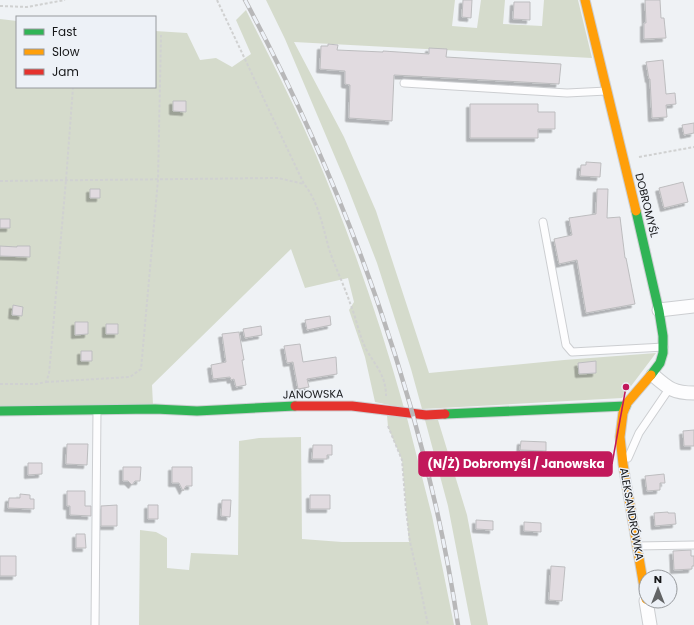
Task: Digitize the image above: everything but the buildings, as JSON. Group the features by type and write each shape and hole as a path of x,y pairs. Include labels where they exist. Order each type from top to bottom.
{"street":[{"name":"DOBROMYŚL","path":"585,0 659,310 664,347 660,364 626,406"},
{"path":"659,310 694,306"},
{"path":"653,374 669,389 686,393 694,393"},
{"name":"JANOWSKA","path":"0,411 155,409 197,411 313,405 352,406 426,415 626,406"},
{"name":"ALEKSANDRÓWKA","path":"626,406 623,413 621,428 621,448 641,569"},
{"name":"ALEKSANDRÓWKA","path":"647,609 650,625"}],"lane":[{"path":"404,83 567,93 607,91"},
{"path":"543,222 566,345 572,352 664,347"},
{"path":"624,470 629,453 640,433 669,389"},
{"path":"95,625 97,410"},
{"path":"637,546 694,545"}],"path":[{"path":"0,6 27,7 65,0"},
{"path":"217,0 304,184 310,191 331,254 351,304 366,348 384,380 386,389 388,427 402,460 410,542 428,625"},
{"path":"0,384 36,384 46,382 130,377 141,369 158,180 161,35"},
{"path":"46,382 49,374 73,88"},
{"path":"624,160 694,147"},
{"path":"0,181 278,178 304,184"}],"green space":[{"path":"266,0 455,0 452,26 477,28 481,0 505,0 503,24 542,26 544,0 578,0 592,58 294,42 344,137 376,211 429,373 656,353 622,398 422,409 411,369 377,263 346,183 285,39"},
{"path":"246,10 300,118 329,186 364,280 404,408 375,402 365,357 349,310 354,302 348,278 305,288 291,249 152,385 153,405 0,406 0,19 16,21 16,88 156,88 156,31 187,33 200,60 216,58 232,67 251,54 236,20"},
{"path":"387,415 407,418 432,516 454,625 139,625 140,530 156,532 167,538 167,568 189,570 191,553 238,555 239,441 259,438 301,437 302,539 342,542 409,542 402,460 388,427"},
{"path":"425,420 438,420 467,515 488,625 471,625 448,506"}],"railway":[{"path":"245,0 282,73 317,148 349,225 378,304 404,383 426,463 444,544 458,625"}],"traffic: fast":[{"path":"636,211 659,311 663,336 663,353 660,363 651,375"},
{"path":"0,411 155,409 197,411 295,406"},
{"path":"445,414 626,406"}],"traffic: slow":[{"path":"585,0 636,211"},
{"path":"641,569 623,464 620,437 623,413 627,403 651,375"}],"traffic: jam":[{"path":"295,406 352,406 426,415 445,414"}],"place":[{"name":"(N/Ż) Dobromyśl / Janowska","path":"626,387"}]}
